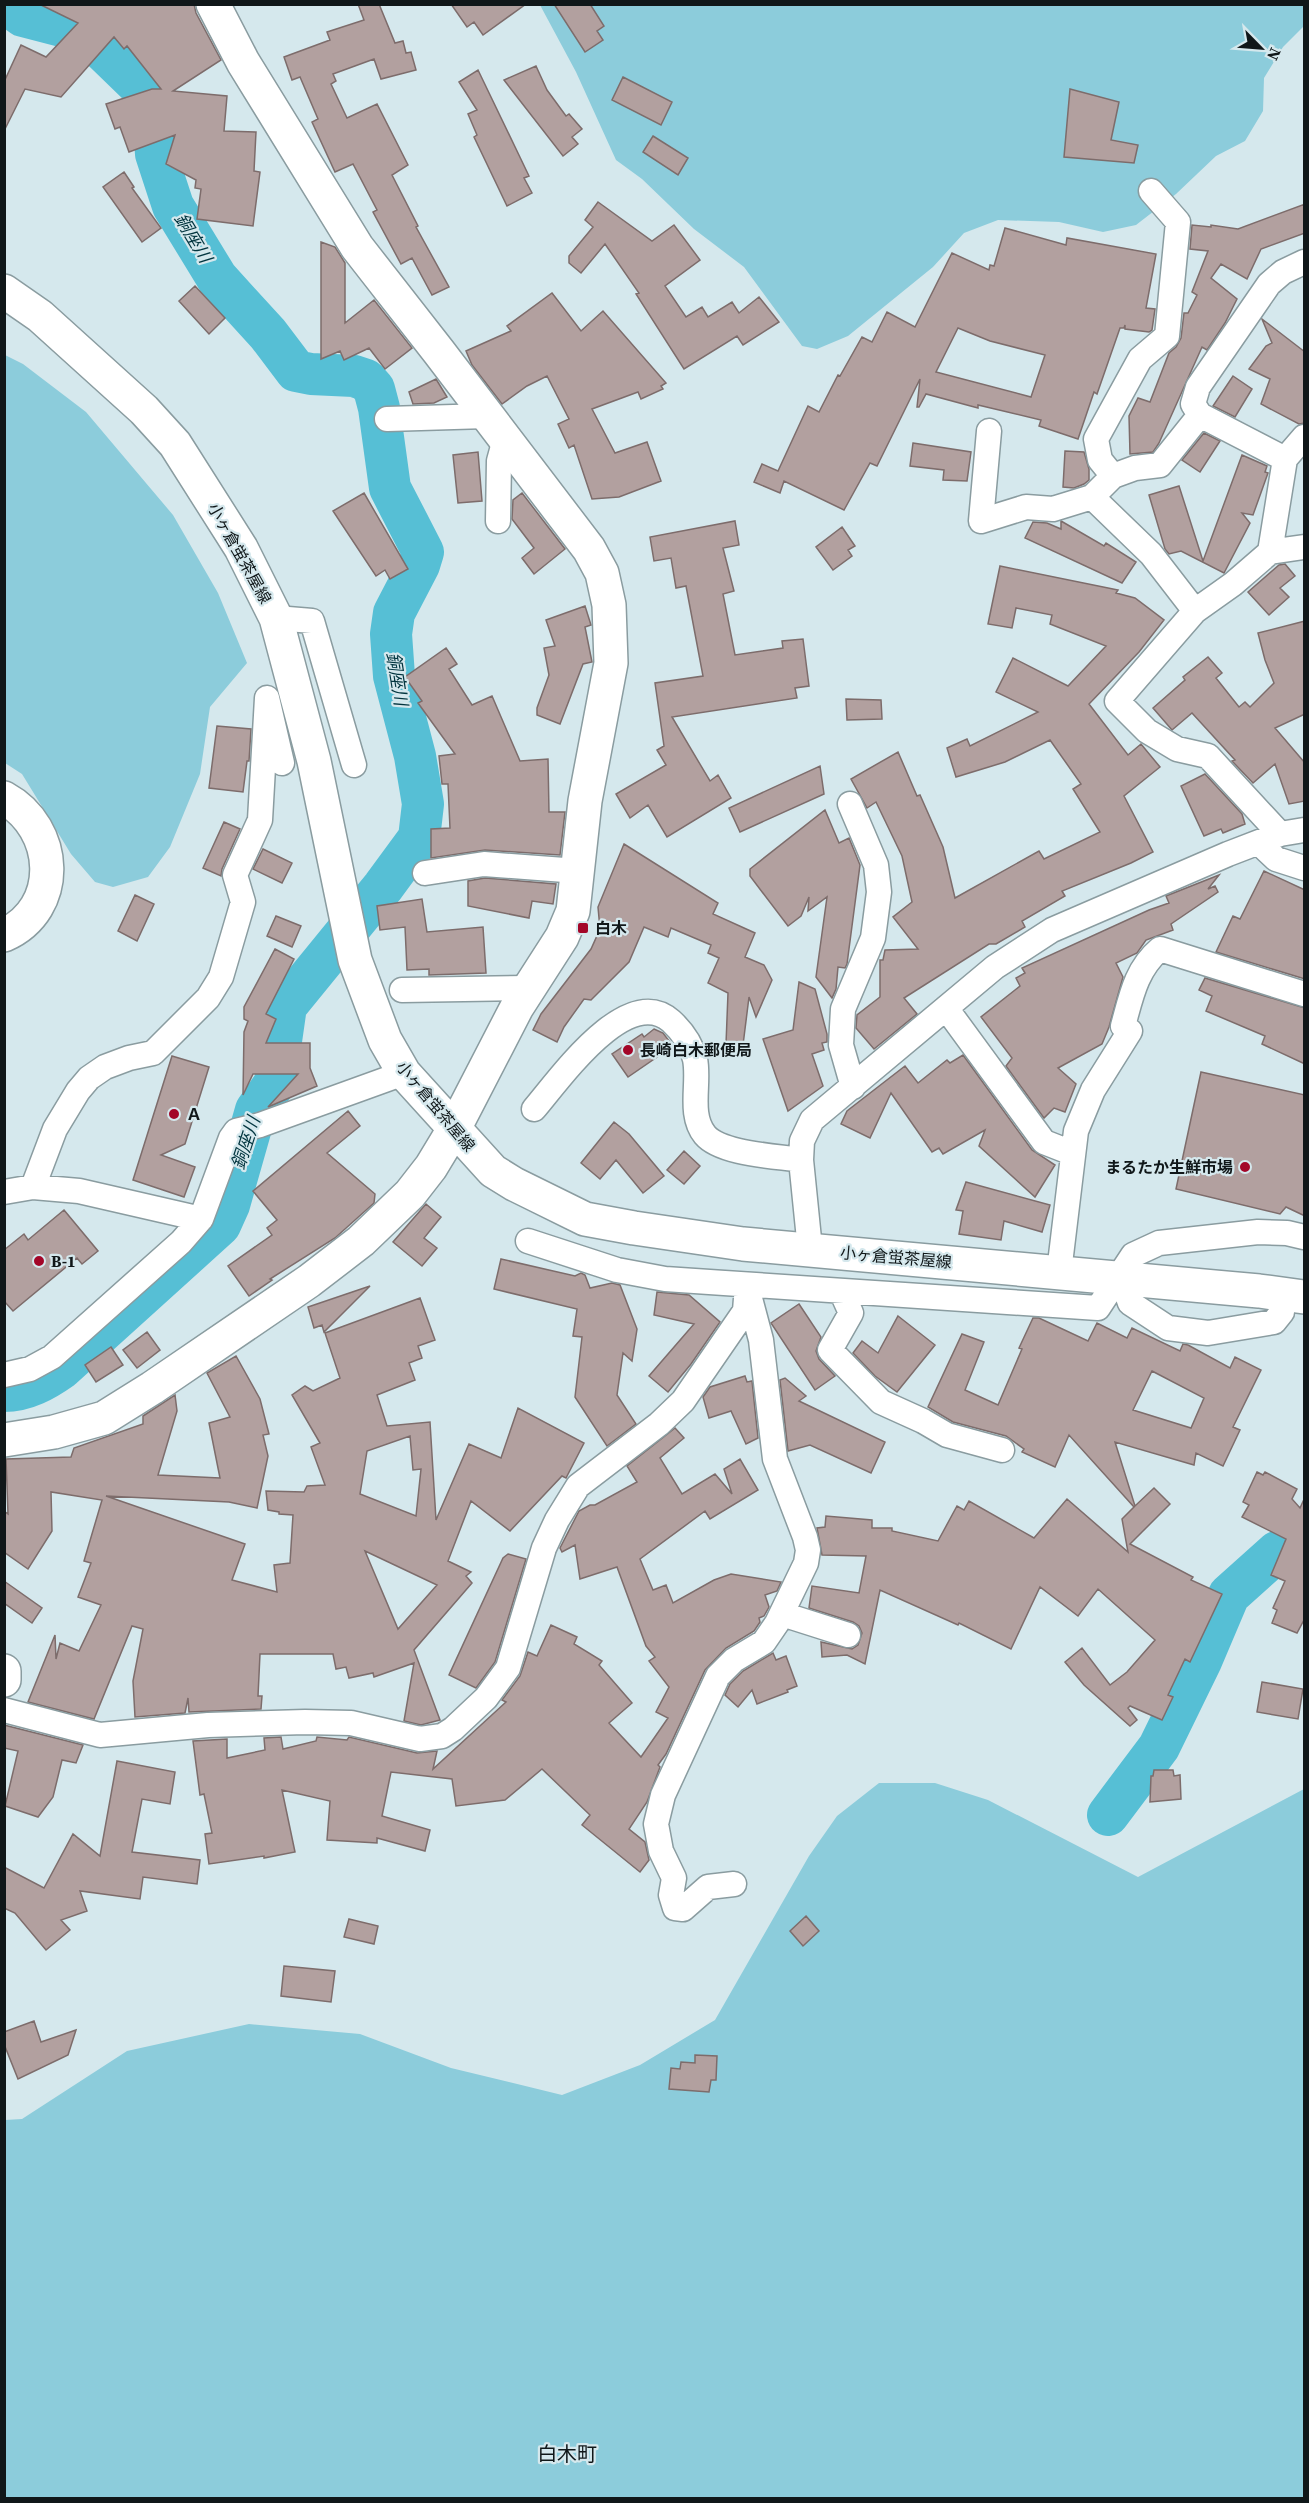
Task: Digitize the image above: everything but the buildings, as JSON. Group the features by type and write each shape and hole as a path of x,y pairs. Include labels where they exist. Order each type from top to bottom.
{"street":[{"path":"4,1440 54,1432 104,1418 309,1281 361,1241 410,1194 431,1167 454,1129 517,1007 562,937 573,911 585,801 610,663 609,605 602,573 589,549 357,247 243,62 213,4"},
{"path":"1113,476 1100,460 1096,439 1140,359 1167,336 1178,222 1150,191"},
{"path":"1285,459 1200,415 1193,404 1198,387 1258,297 1283,272 1305,262"},
{"name":"小ヶ倉蛍茶屋線","path":"4,291 40,316 144,410 175,444 241,548 276,618 314,761 355,960 385,1040 404,1073 493,1171 514,1184 585,1219 721,1241 1120,1277 1293,1305"},
{"path":"989,431 981,521 1026,507 1053,509 1092,497 1113,476 1135,468 1160,465 1200,415"},
{"path":"387,419 496,427"},
{"path":"496,427 499,461 498,521"},
{"path":"1270,552 1285,459 1305,437"},
{"path":"1092,497 1151,554 1195,611"},
{"path":"1305,547 1270,552 1233,584 1195,611 1117,701 1147,730 1177,749 1208,756 1269,839 1276,859 1305,868"},
{"path":"276,618 312,621 354,765"},
{"path":"33,1187 55,1129 78,1091 89,1078 105,1067 129,1058 153,1053 208,998 221,977 243,902 235,875 260,820 267,698 282,763"},
{"path":"4,798 27,816 40,836 46,852 48,869 45,890 30,919 4,935"},
{"path":"850,804 876,865 879,892 873,938 843,1009 842,1045 853,1087"},
{"path":"810,1250 801,1160 802,1141 812,1120 995,967 1052,930 1269,839 1305,830"},
{"path":"425,873 484,864 578,871"},
{"path":"1059,1272 1076,1131 1093,1090 1130,1031 1123,1026 1135,982 1146,960 1160,949 1305,994"},
{"path":"402,990 529,988"},
{"path":"946,1008 1044,1142 1072,1153"},
{"path":"534,1109 587,1046 629,1016 649,1011 664,1015 688,1040 695,1061 696,1115 704,1135 721,1146 801,1160"},
{"path":"4,1375 30,1369 52,1357 181,1242 201,1219 231,1138 236,1131 260,1125 404,1073"},
{"path":"4,1192 33,1187 80,1191 201,1219"},
{"path":"528,1240 617,1270 666,1279 842,1293 1098,1308 1133,1255 1159,1243 1258,1232 1287,1233 1305,1237"},
{"path":"1120,1277 1130,1303 1168,1328 1208,1333 1233,1330 1274,1322 1293,1305"},
{"path":"734,1884 708,1887 683,1909 675,1908 671,1895 674,1878 661,1851 656,1824 663,1795 718,1676 734,1660 764,1642 782,1614 806,1563 808,1550 775,1460 761,1340 747,1286"},
{"path":"4,1710 100,1735 208,1725 328,1722 351,1723 420,1739 442,1736 453,1729 486,1698 508,1668 544,1548 556,1520 578,1486 659,1424 683,1401 745,1311 747,1286"},
{"path":"842,1293 851,1313 830,1350 881,1402 947,1435 1002,1450"},
{"path":"782,1614 848,1635"},
{"path":"4,1671 4,1680"}],"shaded area":[{"path":"1304,4 1304,26 1283,47 1264,78 1263,111 1245,141 1216,156 1176,194 1136,225 1103,232 1059,222 998,220 964,233 933,267 848,336 817,349 802,346 744,267 694,229 642,179 616,160 576,72 540,5"},
{"path":"5,355 23,364 86,412 173,515 218,593 247,663 210,707 200,774 170,847 148,877 113,887 95,882 71,854 22,774 5,763"},
{"path":"879,1783 935,1783 988,1800 1138,1877 1304,1789 1304,2498 5,2498 5,2120 22,2119 127,2051 249,2024 360,2034 451,2068 562,2095 640,2065 715,2020 809,1856 837,1816"}],"waterway":[{"name":"銅座川","path":"4,1391 35,1384 62,1368 220,1225 229,1205 256,1110 275,1083 286,1006 383,887 419,838 423,804 415,756 394,676 391,634 394,613 419,565 423,552 390,488 379,408 374,389 366,380 354,376 296,371 268,334 217,278 173,206 156,154 152,98 88,36 73,29 23,16 6,4"},
{"path":"1108,1815 1159,1747 1201,1661 1229,1595 1277,1552 1304,1540"}],"place":[{"name":"白木","path":"583,928"},
{"name":"長崎白木郵便局","path":"628,1050"},
{"name":"Ａ","path":"174,1114"},
{"name":"まるたか生鮮市場","path":"1245,1167"},
{"name":"B-1","path":"39,1261"}],"district":[{"name":"白木町","path":"567,2454"}]}
